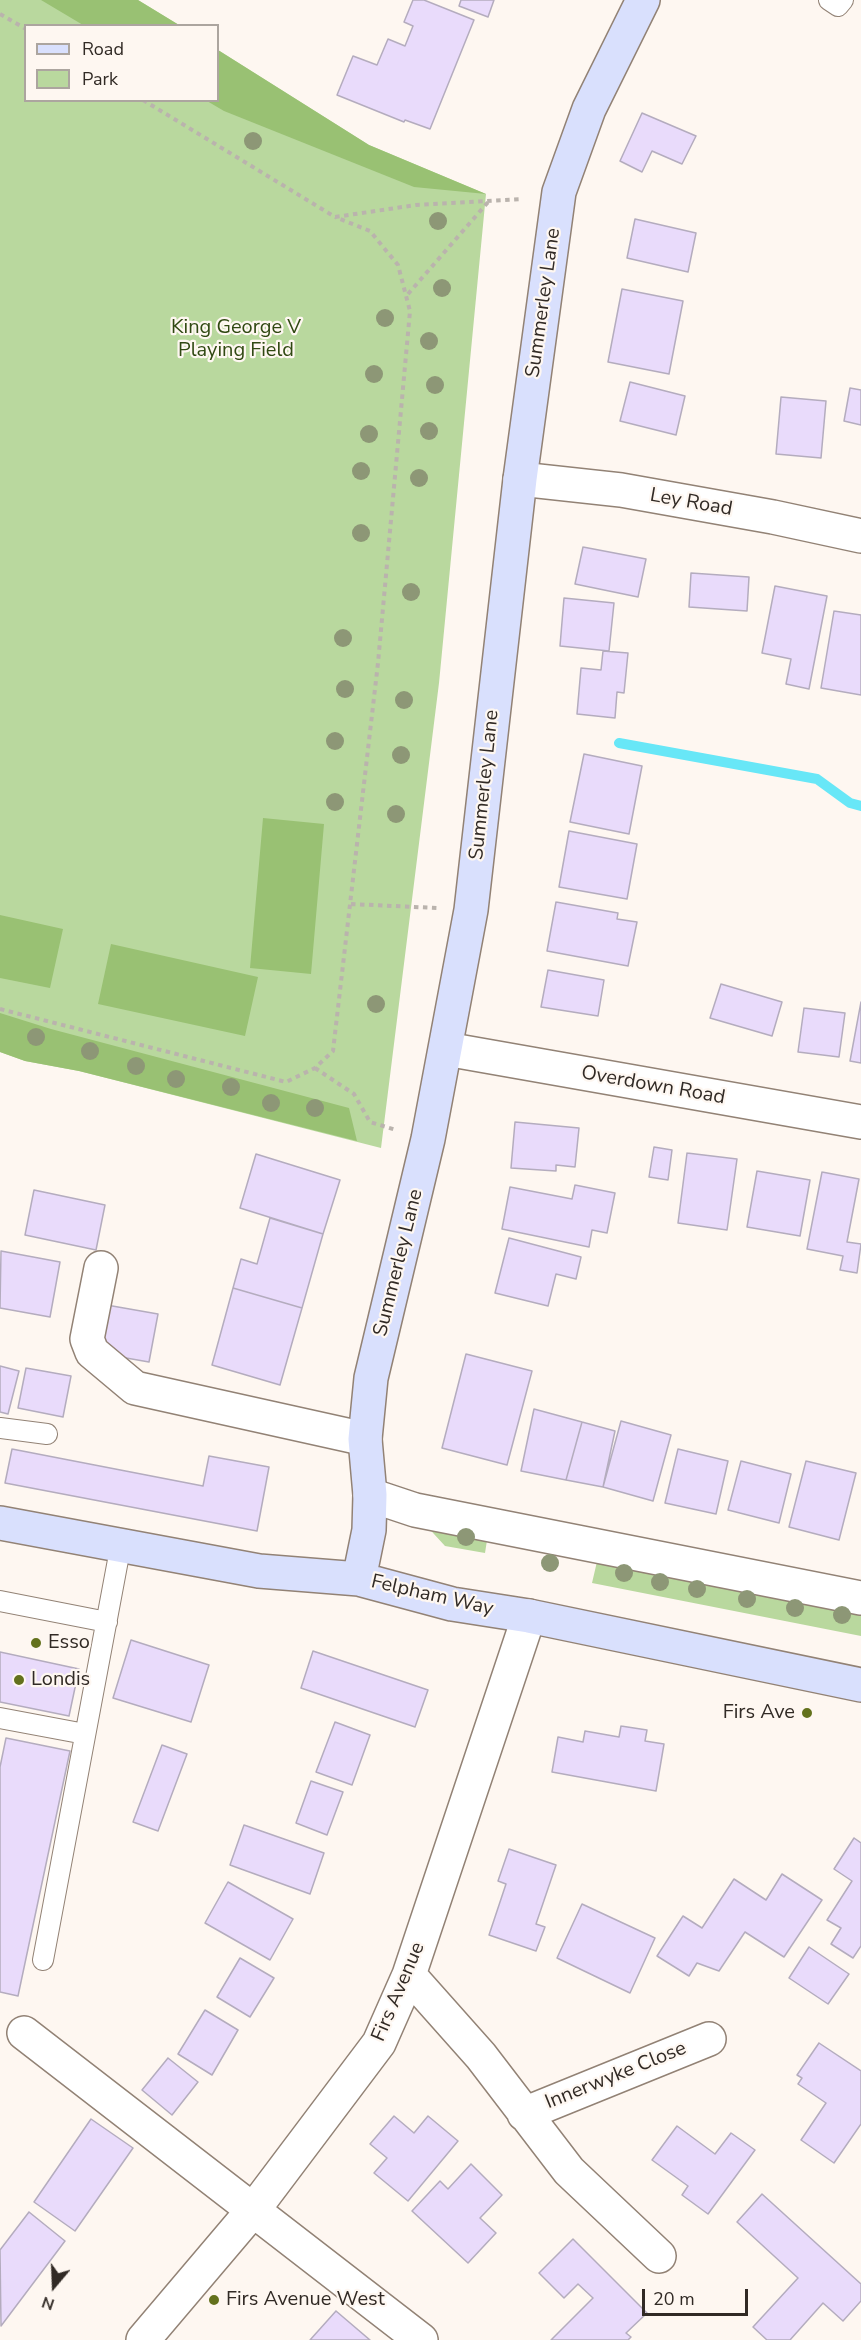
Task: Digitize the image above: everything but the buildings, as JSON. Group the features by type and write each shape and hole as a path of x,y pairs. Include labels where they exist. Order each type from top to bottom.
{"street":[{"name":"Summerley Lane","path":"360,1580 369,1530 370,1495 365,1439 371,1378 428,1139 471,910 520,479 559,192 590,109 643,0"},
{"name":"Ley Road","path":"520,479 621,490 861,536"},
{"name":"Overdown Road","path":"446,1049 861,1122"},
{"path":"100,1268 87,1339 92,1352 135,1388 365,1439"},
{"path":"370,1495 415,1510 861,1598"},
{"name":"Felpham Way","path":"0,1523 259,1571 360,1580 452,1604 529,1616 861,1685"},
{"name":"Firs Avenue","path":"142,2340 254,2209 379,2043 409,1975 529,1616"},
{"name":"Innerwyke Close","path":"409,1975 481,2056 569,2171 659,2256"},
{"path":"24,2032 422,2340"},
{"name":"Innerwyke Close","path":"524,2114 709,2039"}],"lane":[{"path":"829,0 838,6 843,0"},
{"path":"0,1428 47,1434"},
{"path":"43,1960 121,1544"},
{"path":"0,1601 106,1622"},
{"path":"0,1718 86,1734"}],"path":[{"path":"0,14 24,28"},
{"path":"0,1009 286,1082 315,1068 333,1052 378,663 410,311 407,294 398,265 370,231 335,217 146,102"},
{"path":"335,217 416,205 527,198 559,192"},
{"path":"407,294 489,201"},
{"path":"351,904 471,910"},
{"path":"315,1068 354,1094 370,1122 428,1139"}],"green space":[{"name":"King George V Playing Field","path":"0,0 138,0 177,24 24,24 24,102 219,102 219,51 369,145 486,194 439,683 381,1148 79,1071 25,1061 0,1052"},
{"path":"41,0 138,0 177,24 81,24"},
{"path":"219,51 369,145 486,194 414,187 224,111 209,102 219,102"},
{"path":"263,818 324,824 311,974 250,968"},
{"path":"0,915 63,929 50,988 0,978"},
{"path":"111,944 258,977 245,1036 98,1004"},
{"path":"0,1013 51,1029 349,1108 357,1141 79,1071 25,1061 0,1052"},
{"path":"423,1522 488,1534 485,1553 445,1546"},
{"path":"599,1553 861,1602 861,1636 592,1583"}],"waterway":[{"path":"619,743 817,779 850,803 861,806"}],"place":[{"name":"Esso","path":"36,1643"},
{"name":"Londis","path":"19,1680"},
{"name":"Firs Ave","path":"807,1713"},
{"name":"Firs Avenue West","path":"214,2300"}]}
